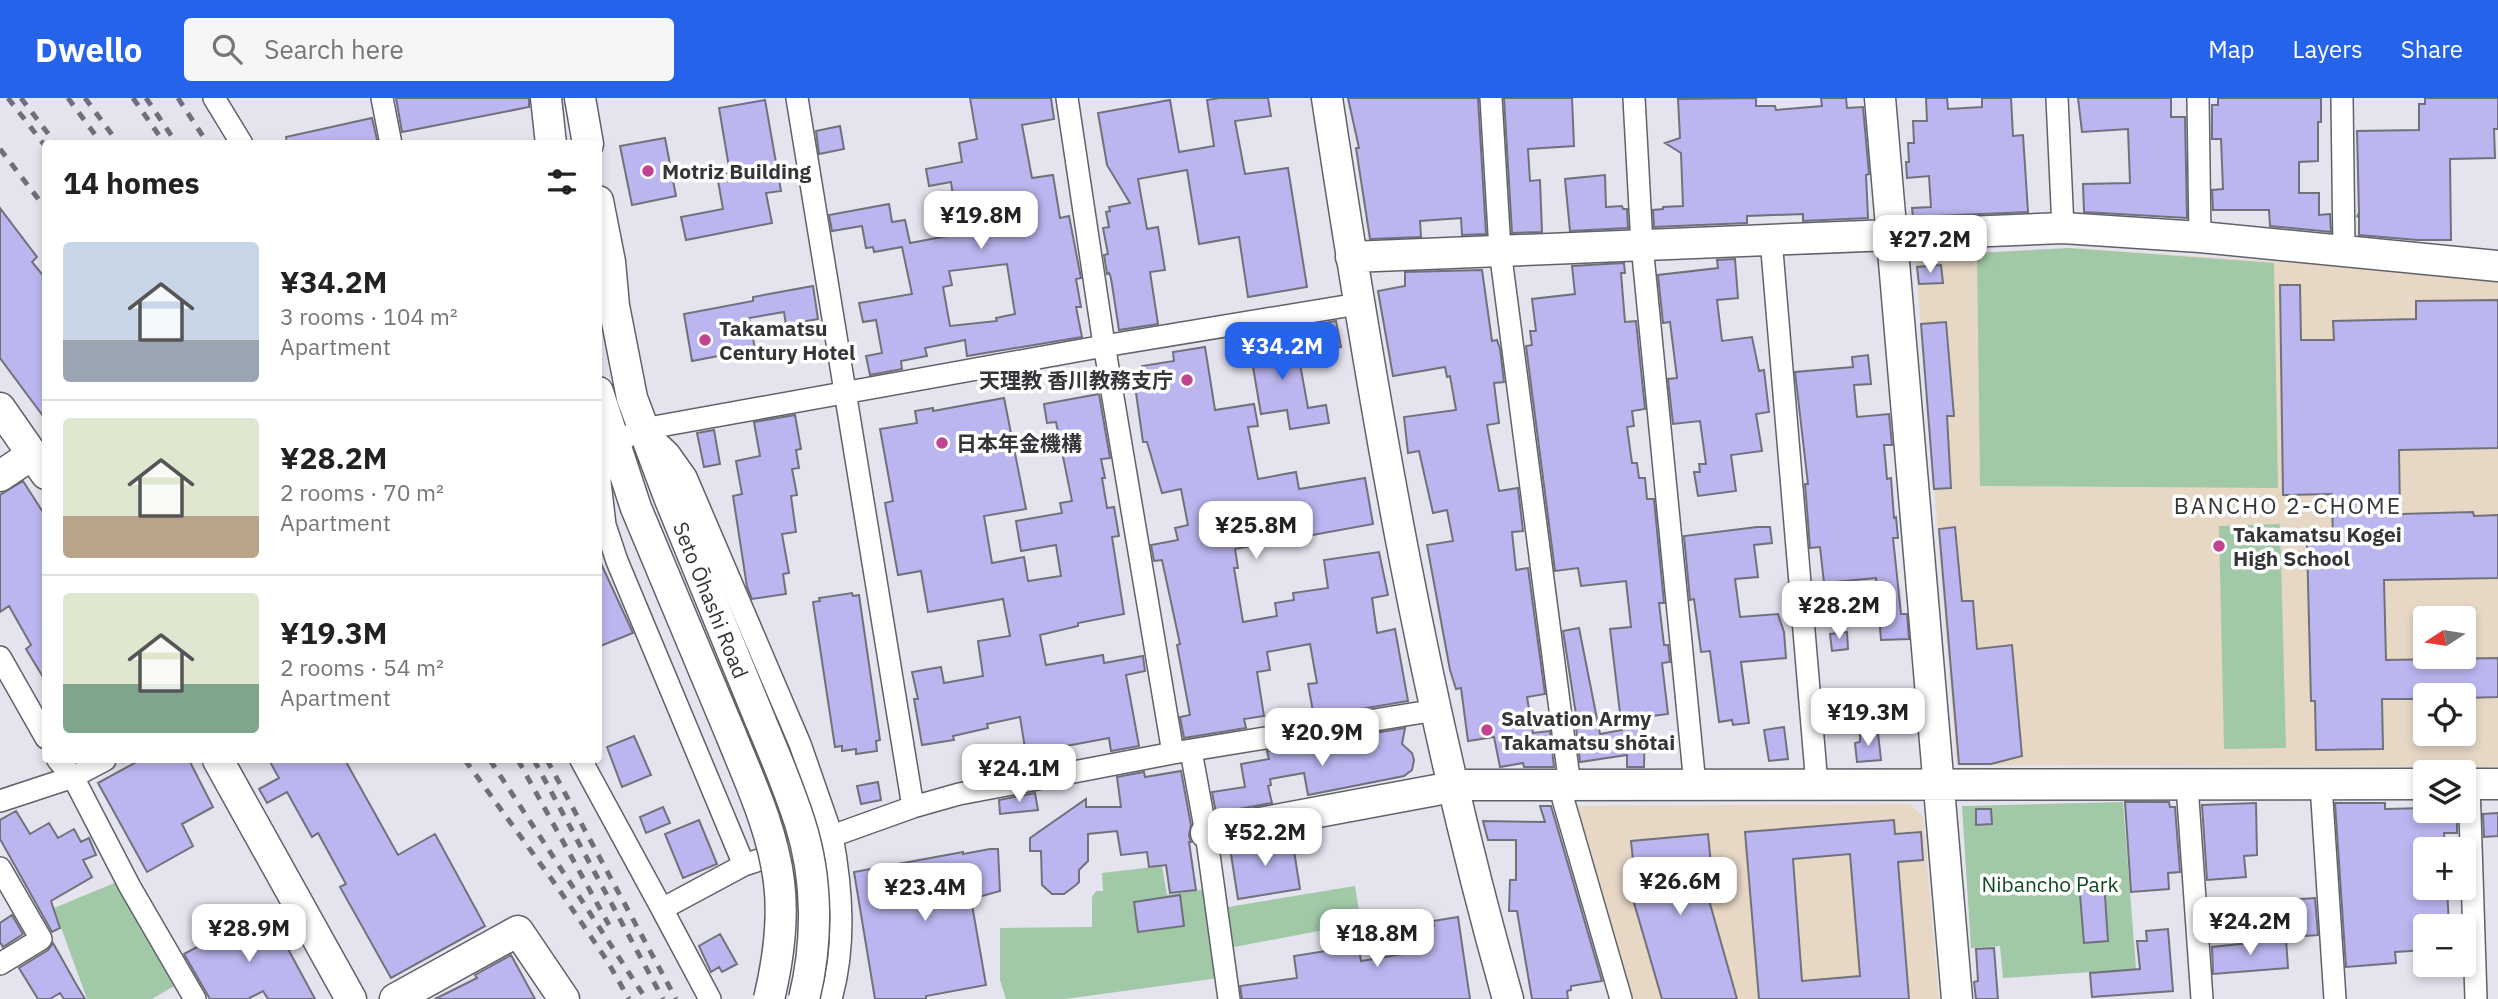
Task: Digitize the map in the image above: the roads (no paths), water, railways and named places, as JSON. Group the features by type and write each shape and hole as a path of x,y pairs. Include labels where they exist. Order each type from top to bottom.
{"street":[{"path":"214,98 240,140"},
{"path":"382,98 390,140"},
{"path":"546,98 551,140"},
{"path":"580,98 587,140"},
{"path":"797,98 914,807"},
{"path":"1066,98 1104,346 1182,752 1206,833 1229,999"},
{"path":"1327,98 1380,431 1436,710 1452,787 1508,999"},
{"path":"1491,98 1500,250 1566,786 1563,799 1621,999"},
{"path":"1634,98 1642,244 1695,785"},
{"path":"1880,98 1957,999"},
{"path":"2057,98 2063,228"},
{"path":"2198,98 2200,237"},
{"path":"2342,98 2344,251"},
{"name":"Seto Ōhashi Road","path":"602,226 627,379 643,429 801,825 812,880 814,939 804,999"},
{"path":"1351,257 2063,228 2200,237 2498,265"},
{"path":"1771,239 1817,785"},
{"path":"602,456 614,443 643,429 1104,346 1358,304"},
{"name":"Seto Ōhashi Road","path":"602,405 636,508 731,735 769,836 779,883 780,937 769,999"},
{"path":"0,408 39,464 0,476"},
{"path":"643,429 669,453 686,477 800,744 832,836 839,873 841,909 840,946 831,999"},
{"path":"602,526 744,865"},
{"path":"0,657 42,731"},
{"path":"662,909 744,865 959,794 1182,752 1436,710"},
{"path":"60,763 72,777 130,887 195,999"},
{"path":"0,801 72,777 99,763"},
{"path":"220,763 351,999"},
{"path":"583,763 710,999"},
{"path":"2476,783 2498,784"},
{"path":"1206,833 1452,787 1481,785 2413,784"},
{"path":"2187,785 2202,999"},
{"path":"2322,785 2335,999"},
{"path":"2468,823 2476,999"},
{"path":"0,867 41,939 0,964"},
{"path":"395,999 518,931 564,999"}],"railway":[{"path":"8,98 42,142"},
{"path":"21,98 53,140"},
{"path":"68,98 99,140"},
{"path":"85,98 116,140"},
{"path":"133,98 162,140"},
{"path":"146,98 174,140"},
{"path":"178,98 205,140"},
{"path":"0,149 42,204"},
{"path":"467,763 558,888 606,959 629,999"},
{"path":"492,763 646,999"},
{"path":"520,763 609,925"},
{"path":"536,763 663,999"},
{"path":"549,763 676,999"}],"place":[{"name":"Motriz Building","path":"648,171"},
{"name":"Takamatsu Century Hotel","path":"705,340"},
{"name":"天理教 香川教務支庁","path":"1187,380"},
{"name":"日本年金機構","path":"942,443"},
{"name":"Takamatsu Kogei High School","path":"2219,546"},
{"name":"Salvation Army Takamatsu shōtai","path":"1487,730"}],"district":[{"name":"BANCHO 2-CHOME","path":"2288,505"}],"park label":[{"name":"Nibancho Park","path":"2050,884"}]}
